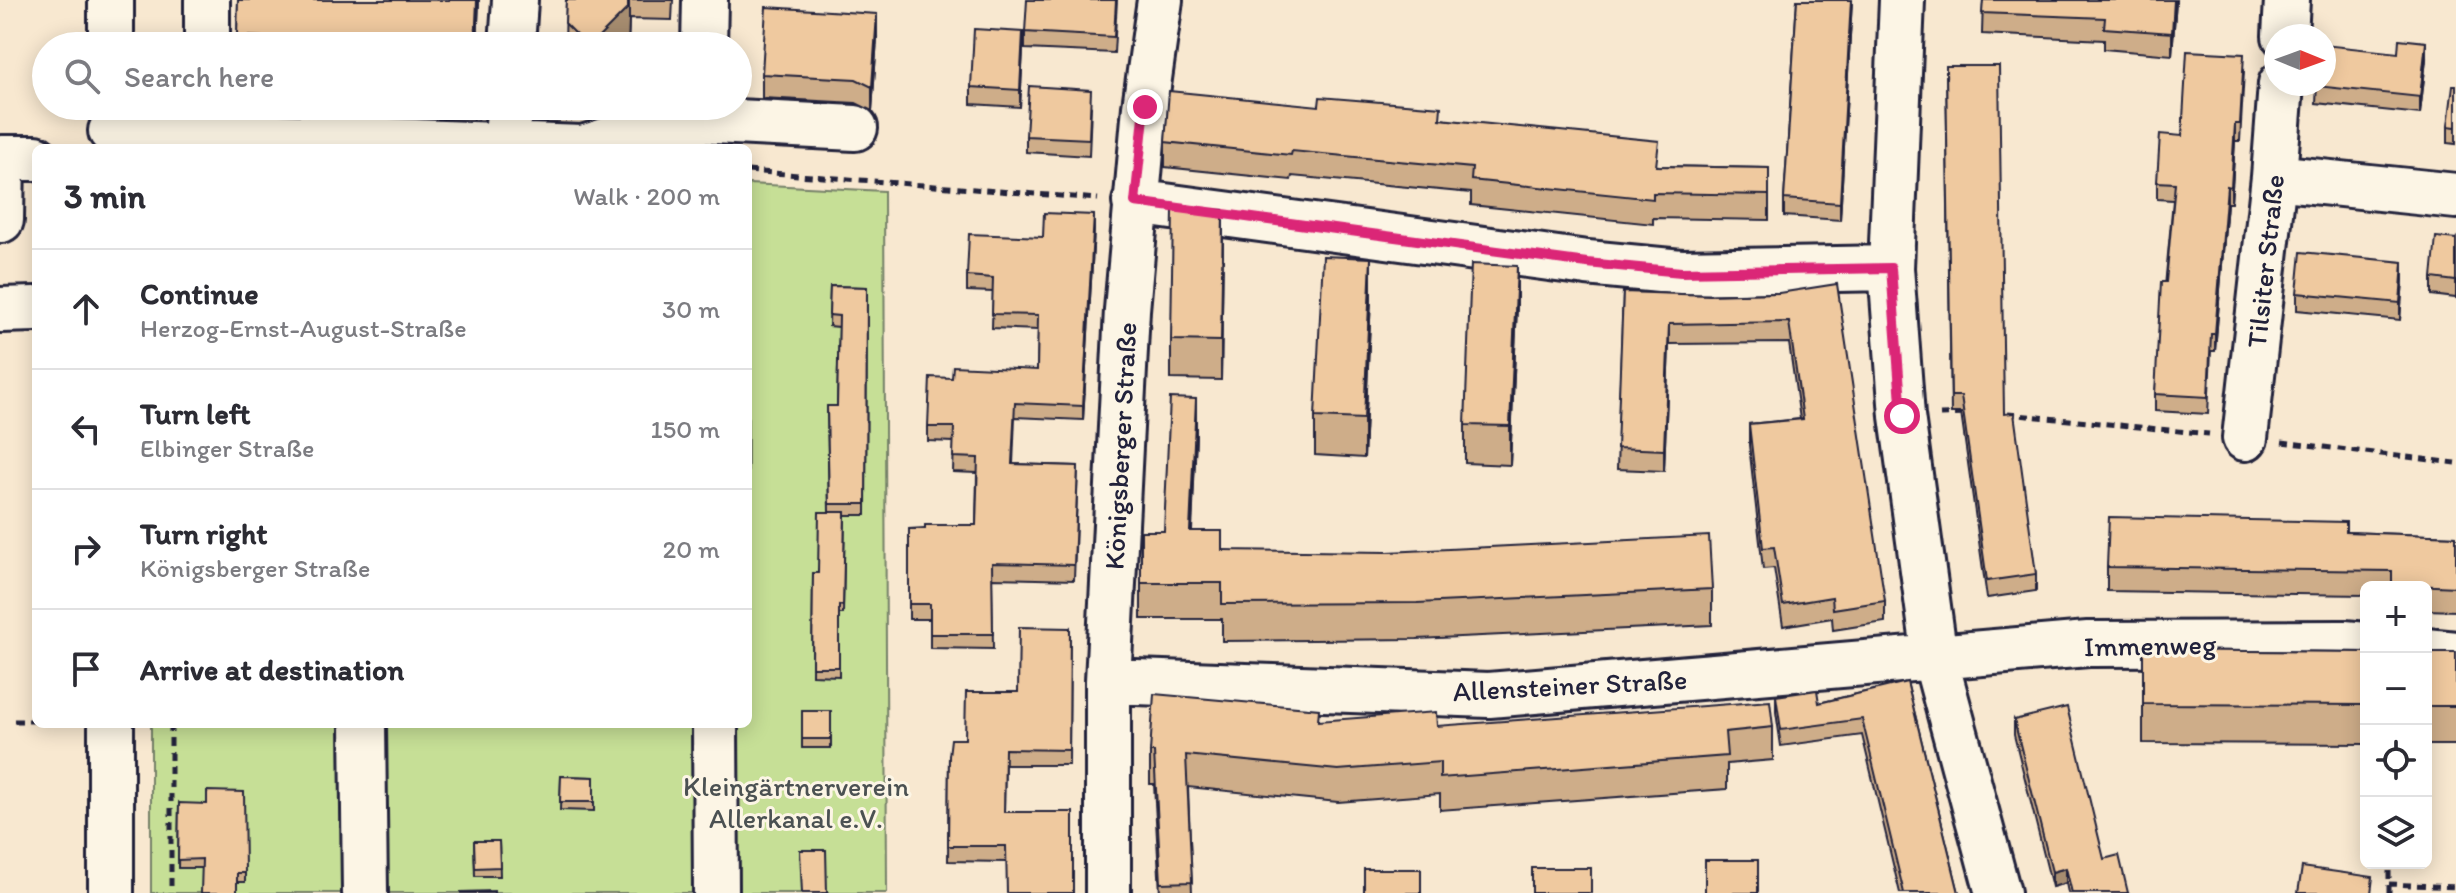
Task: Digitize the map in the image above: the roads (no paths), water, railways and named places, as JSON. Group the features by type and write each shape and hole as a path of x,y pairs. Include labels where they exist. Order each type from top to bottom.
{"street":[{"path":"111,0 111,32"},
{"path":"207,0 207,32"},
{"path":"513,32 515,0"},
{"path":"704,32 705,0"},
{"name":"Königsberger Straße","path":"1108,893 1108,681 1127,310 1135,202 1160,0"},
{"path":"1902,0 1891,268 1902,416 1935,658 1998,893"},
{"path":"2286,24 2287,0"},
{"name":"Tilsiter Straße","path":"2245,438 2280,96"},
{"path":"752,119 855,128"},
{"path":"594,144 659,120"},
{"path":"111,128 191,130 508,125 570,144"},
{"path":"1,220 2,158 32,158"},
{"path":"2274,177 2456,196"},
{"path":"1135,202 1587,263 1681,272 1891,268"},
{"name":"Immenweg","path":"1935,658 2088,644 2360,644"},
{"path":"2432,652 2456,654"},
{"name":"Allensteiner Straße","path":"1108,681 1489,695 1935,658"},
{"path":"111,728 111,893"},
{"path":"363,728 365,893"},
{"path":"715,728 716,893"}],"park label":[{"name":"Kleingärtnerverein Allerkanal e.V.","path":"796,802"}]}
